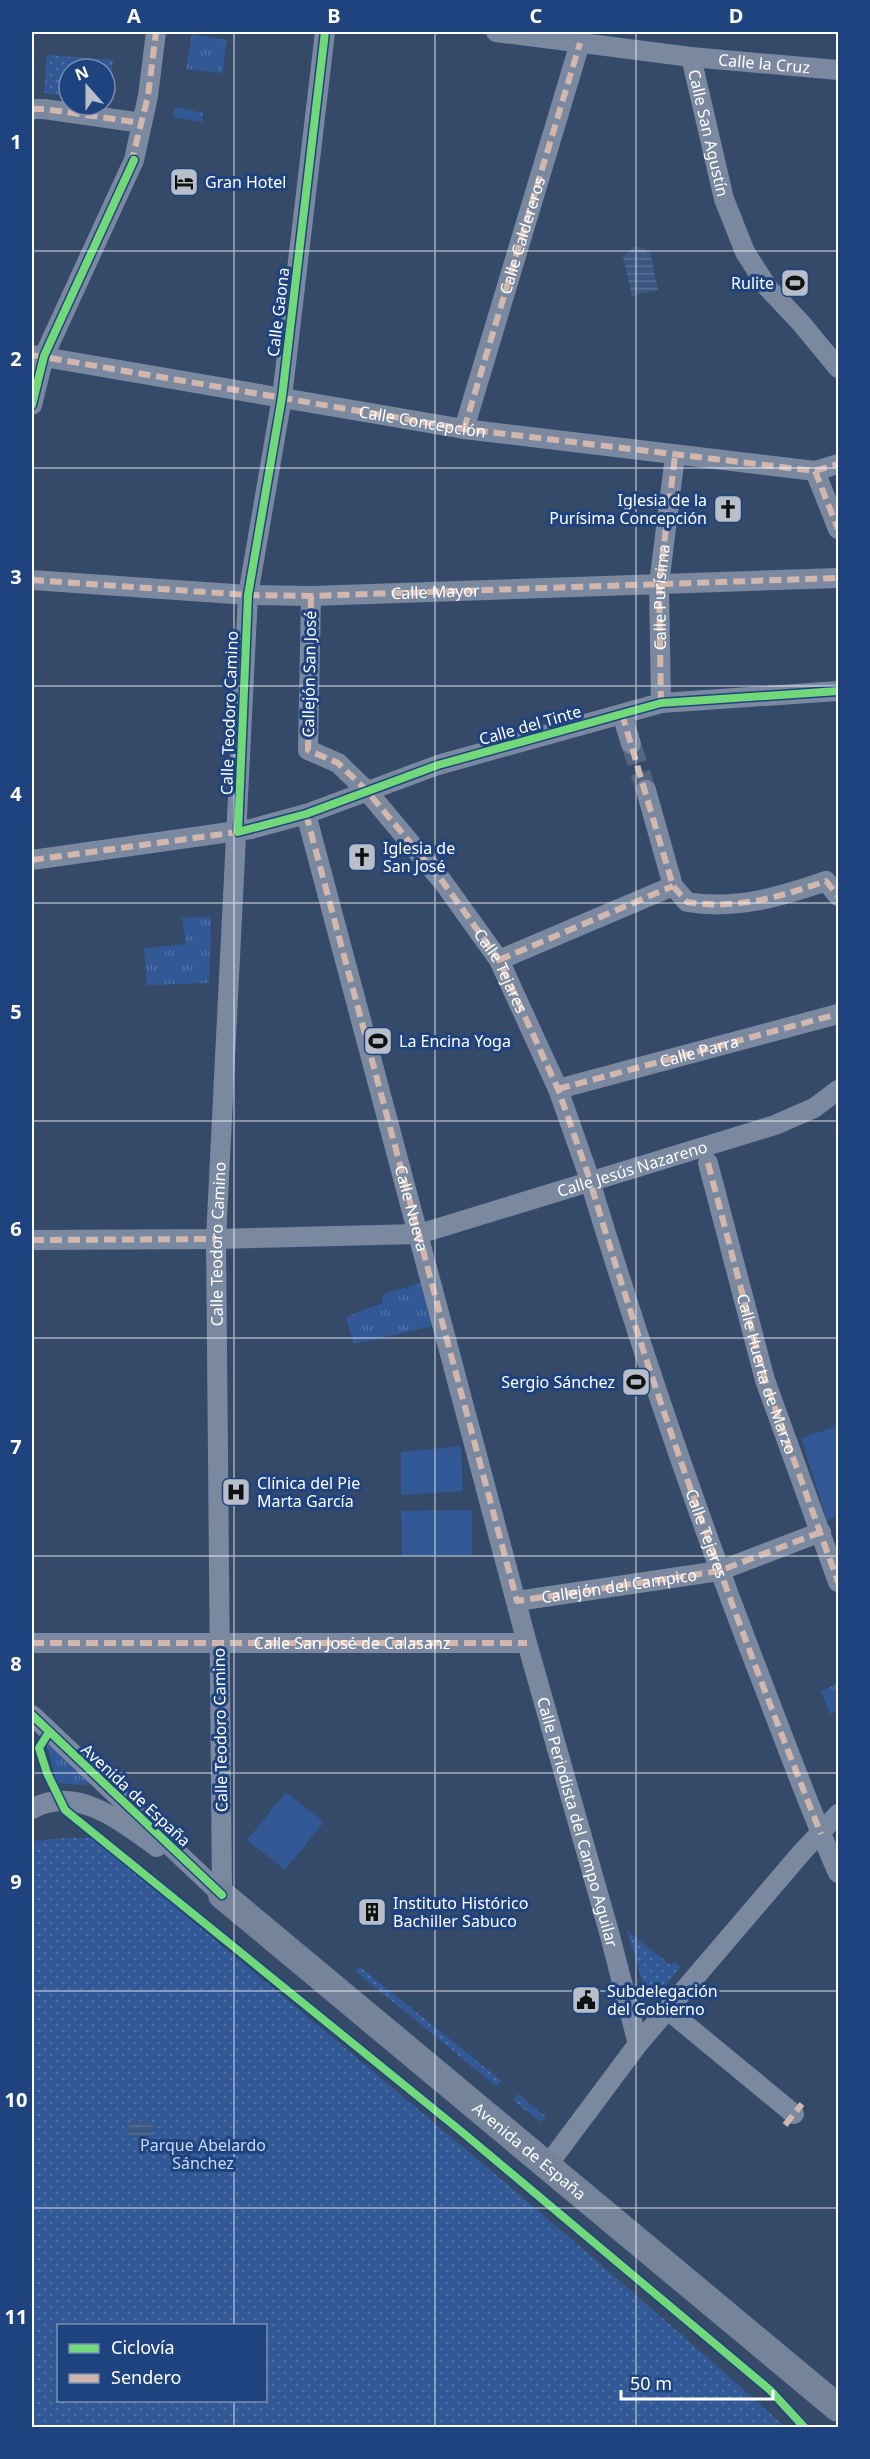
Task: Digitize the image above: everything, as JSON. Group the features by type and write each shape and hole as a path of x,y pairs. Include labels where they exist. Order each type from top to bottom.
{"main road":[{"name":"Avenida de España","path":"222,1895 838,2408"}],"street":[{"path":"32,405 38,356 134,160 148,96 156,32"},
{"name":"Calle Gaona","path":"248,595 282,397 324,32"},
{"name":"Calle San Agustín","path":"504,32 691,57 724,199 745,252 768,288 801,322 838,368"},
{"name":"Calle Caldereros","path":"464,429 580,43"},
{"name":"Calle la Cruz","path":"691,57 838,70"},
{"path":"32,109 142,123"},
{"name":"Calle Concepción","path":"38,356 464,429 815,471"},
{"name":"Calle Purísima","path":"661,703 659,584 675,456"},
{"path":"838,464 815,471 838,529"},
{"name":"Calle Mayor","path":"32,580 248,595 311,596 838,578"},
{"name":"Calle Teodoro Camino","path":"222,1895 216,1239 248,595"},
{"name":"Callejón San José","path":"311,596 308,750 338,764 367,791"},
{"name":"Calle del Tinte","path":"32,860 238,832 306,814 438,765 661,703 838,691"},
{"path":"622,714 632,744"},
{"path":"646,790 673,886 687,902 709,906 728,906 764,901 826,880 838,896"},
{"name":"Calle Tejares","path":"367,791 443,882 499,960 558,1089 719,1571 838,1873"},
{"name":"Calle Nueva","path":"306,814 517,1601"},
{"path":"499,960 673,886"},
{"name":"Calle Parra","path":"558,1089 838,1014"},
{"name":"Calle Jesús Nazareno","path":"32,1240 216,1239 419,1234 775,1125 814,1108 838,1090"},
{"name":"Calle Huerta de Marzo","path":"708,1163 765,1380 838,1582"},
{"name":"Callejón del Campico","path":"517,1601 719,1571 821,1532"},
{"name":"Calle Periodista del Campo Aguilar","path":"517,1601 638,2044"},
{"name":"Calle San José de Calasanz","path":"32,1643 527,1642"},
{"name":"Avenida de España","path":"32,1715 222,1895"},
{"name":"Avenida de España","path":"32,1809 43,1803 87,1804 128,1827 222,1895"},
{"path":"547,2166 638,2044 669,2011 803,1851 838,1814"},
{"path":"669,2011 794,2114"}],"green space":[{"path":"192,34 227,40 222,73 186,69"},
{"path":"47,55 73,57 57,57 57,95 44,93"},
{"path":"175,107 203,113 202,122 173,117"},
{"path":"211,917 209,983 147,985 144,948 186,944 182,918"},
{"path":"421,1283 433,1326 354,1344 346,1317 382,1303 383,1294"},
{"path":"838,1426 838,1516 827,1520 801,1438"},
{"path":"461,1446 463,1491 401,1495 401,1452"},
{"path":"472,1510 472,1555 402,1556 401,1511"},
{"path":"838,1683 838,1711 830,1714 821,1691"},
{"path":"45,1739 87,1777 89,1783 84,1785 57,1783"},
{"path":"286,1792 324,1822 285,1870 247,1840"},
{"name":"Parque Abelardo Sánchez","path":"68,1838 92,1838 529,2203 785,2427 32,2428 32,1841"},
{"path":"627,1930 670,1965 674,1962 680,1967 657,1996 651,1999 646,1993"},
{"path":"360,1967 502,2081 496,2086 355,1971"},
{"path":"518,2094 546,2117 541,2122 513,2100"}],"shaded area":[{"path":"635,246 642,247 647,252 650,251 658,290 632,296 623,257"},
{"path":"131,2119 154,2124 150,2140 127,2135"}],"tunnel":[{"path":"631,744 646,790"}],"marked path":[{"path":"131,164 148,96 156,32"},
{"path":"464,429 580,43"},
{"path":"32,109 142,123"},
{"path":"32,355 464,429 815,471 838,464"},
{"path":"661,703 659,584 675,456"},
{"path":"815,471 838,529"},
{"path":"32,580 248,595 311,596 838,578"},
{"path":"311,596 308,750 338,763 367,791 443,882 499,960 558,1089 589,1177"},
{"path":"622,714 673,886 687,902 740,903 775,897 826,881 838,896"},
{"path":"306,814 517,1601 719,1571 821,1532"},
{"path":"32,860 238,832 238,827"},
{"path":"499,960 673,886"},
{"path":"558,1089 838,1014"},
{"path":"708,1163 765,1380 838,1582"},
{"path":"592,1188 617,1270 699,1514 821,1834"},
{"path":"32,1240 216,1239"},
{"path":"32,1643 527,1643"},
{"path":"785,2125 802,2104"}],"cycle path":[{"path":"325,32 282,397 248,595 238,832 306,814 438,765 661,703 838,691"},
{"path":"32,405 44,356 134,160"},
{"path":"32,1715 222,1895"},
{"path":"49,1732 39,1748 47,1773 65,1810 462,2132 770,2390 805,2428"}],"place":[{"name":"Gran Hotel","path":"184,182"},
{"name":"Rulite","path":"795,283"},
{"name":"Iglesia de la Purísima Concepción","path":"728,509"},
{"name":"Iglesia de San José","path":"362,857"},
{"name":"La Encina Yoga","path":"378,1041"},
{"name":"Sergio Sánchez","path":"636,1382"},
{"name":"Clínica del Pie Marta García","path":"236,1492"},
{"name":"Instituto Histórico Bachiller Sabuco","path":"372,1912"},
{"name":"Subdelegación del Gobierno","path":"586,2000"}]}
